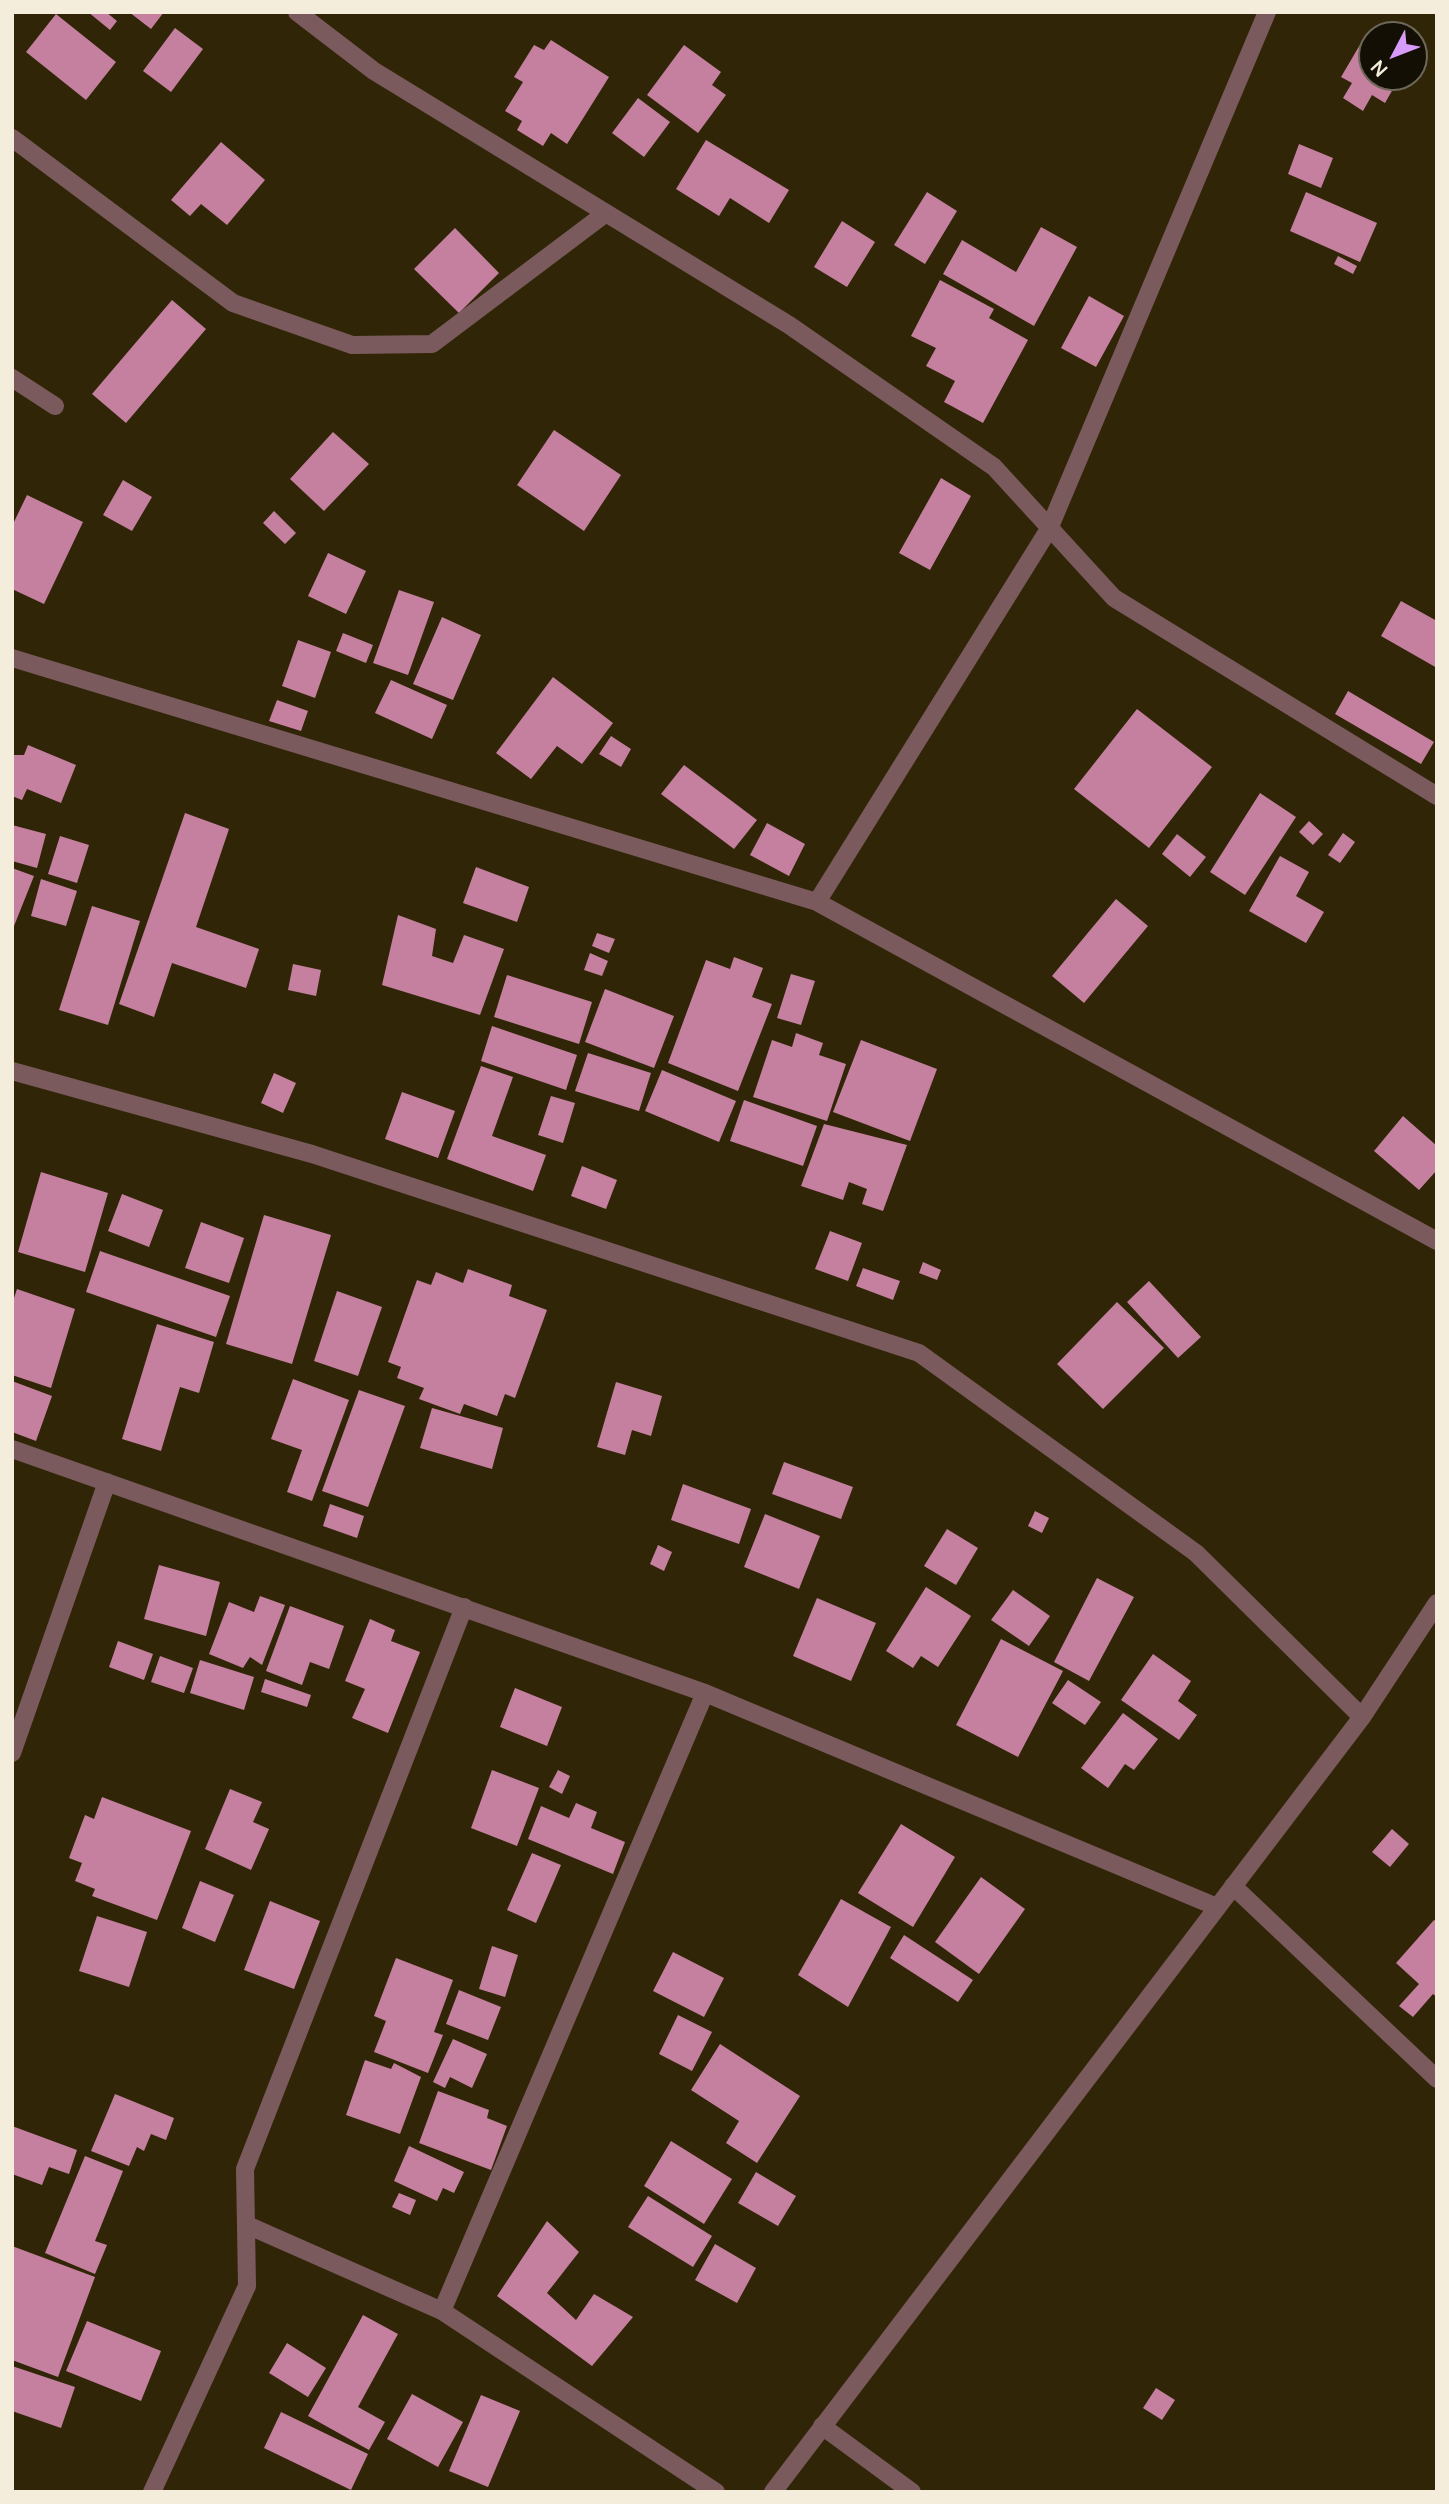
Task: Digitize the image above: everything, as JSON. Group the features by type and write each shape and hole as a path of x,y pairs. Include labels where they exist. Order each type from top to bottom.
{"street":[{"path":"297,12 374,71 789,325 994,467 1114,598 1437,796"},
{"path":"817,902 1049,529 1266,12"},
{"path":"12,138 233,303 352,345 432,344 606,213"},
{"path":"12,378 55,406"},
{"path":"12,657 817,902 1437,1241"},
{"path":"12,1071 312,1154 919,1353 1195,1553 1362,1717"},
{"path":"12,1449 705,1693 1217,1908"},
{"path":"12,1753 107,1482"},
{"path":"773,2492 1362,1717 1437,1602"},
{"path":"152,2492 247,2286 245,2169 464,1607"},
{"path":"442,2311 705,1693"},
{"path":"1233,1886 1437,2079"},
{"path":"247,2225 442,2311 716,2492"},
{"path":"822,2426 912,2492"}],"building":[{"path":"88,12 106,12 117,21 110,30"},
{"path":"129,12 164,12 151,29"},
{"path":"56,14 116,62 86,100 26,52"},
{"path":"175,28 203,49 171,92 143,71"},
{"path":"551,40 609,77 567,144 551,133 543,146 517,130 522,121 505,111 523,82 514,77 534,45 544,50"},
{"path":"684,45 721,72 712,85 726,95 698,133 647,95"},
{"path":"1358,48 1358,91 1392,91 1385,103 1372,95 1363,111 1343,98 1352,83 1341,77"},
{"path":"638,98 670,122 644,157 612,133"},
{"path":"706,140 789,190 769,223 730,198 719,216 676,189"},
{"path":"221,142 265,180 227,225 201,204 190,216 171,200"},
{"path":"1299,144 1333,158 1321,188 1288,174"},
{"path":"927,192 957,211 925,264 894,245"},
{"path":"1306,192 1377,223 1360,262 1290,231"},
{"path":"842,221 875,242 847,287 814,267"},
{"path":"1041,227 1077,247 1034,326 943,274 962,240 1016,272"},
{"path":"455,228 499,273 459,313 414,269"},
{"path":"1338,256 1357,266 1353,274 1334,264"},
{"path":"940,280 994,309 989,318 1028,340 983,423 944,402 955,381 926,366 936,348 911,336"},
{"path":"1089,296 1124,316 1096,367 1061,348"},
{"path":"172,300 206,329 126,423 92,394"},
{"path":"554,430 621,475 584,531 517,485"},
{"path":"333,432 369,464 324,511 290,479"},
{"path":"941,478 971,496 930,570 899,553"},
{"path":"123,480 152,497 132,531 103,515"},
{"path":"27,495 83,522 44,604 12,589 12,526"},
{"path":"274,511 296,533 285,544 263,523"},
{"path":"328,553 366,571 346,614 308,596"},
{"path":"399,590 434,602 408,675 373,663"},
{"path":"1401,601 1437,621 1437,668 1381,636"},
{"path":"442,617 481,635 453,700 413,684"},
{"path":"343,633 373,645 366,663 336,651"},
{"path":"298,640 331,652 315,698 282,686"},
{"path":"553,677 613,723 582,764 557,746 531,779 496,753"},
{"path":"391,680 447,705 432,739 375,713"},
{"path":"1348,691 1434,742 1421,764 1335,714"},
{"path":"277,700 308,711 301,731 269,721"},
{"path":"1137,709 1212,767 1149,848 1074,789"},
{"path":"611,736 631,749 621,767 599,754"},
{"path":"28,745 76,765 61,803 27,789 22,800 12,796 12,755 24,755"},
{"path":"684,765 757,820 734,849 661,794"},
{"path":"1260,793 1296,817 1245,895 1210,872"},
{"path":"185,813 229,829 196,927 259,949 246,988 172,963 154,1017 119,1004"},
{"path":"1309,821 1323,834 1313,845 1299,832"},
{"path":"767,823 805,844 789,876 750,855"},
{"path":"12,825 46,834 37,868 12,861"},
{"path":"1343,833 1355,842 1340,863 1328,855"},
{"path":"1177,834 1206,857 1190,877 1162,854"},
{"path":"60,836 89,845 77,883 48,874"},
{"path":"1280,856 1309,872 1296,896 1324,912 1306,943 1249,911"},
{"path":"476,867 529,887 517,922 463,903"},
{"path":"12,868 34,876 12,931"},
{"path":"41,879 77,891 66,926 31,916"},
{"path":"1116,899 1148,926 1084,1003 1052,976"},
{"path":"92,906 140,921 108,1025 59,1010"},
{"path":"398,915 436,929 432,956 453,963 464,935 504,949 480,1015 382,985"},
{"path":"597,933 615,939 609,953 592,946"},
{"path":"590,953 608,961 602,976 584,970"},
{"path":"734,957 763,968 752,997 772,1004 738,1091 668,1063 706,960 730,969"},
{"path":"293,964 321,970 316,996 288,990"},
{"path":"791,974 815,981 801,1025 777,1018"},
{"path":"507,975 592,1002 579,1044 494,1017"},
{"path":"605,989 674,1016 654,1068 585,1042"},
{"path":"492,1026 577,1055 566,1090 481,1061"},
{"path":"796,1033 823,1043 819,1055 846,1064 827,1121 753,1097 772,1040 792,1047"},
{"path":"861,1040 937,1069 910,1141 833,1112"},
{"path":"588,1053 651,1073 639,1111 575,1091"},
{"path":"481,1066 513,1077 492,1136 546,1155 533,1191 447,1159"},
{"path":"662,1070 736,1101 719,1142 645,1111"},
{"path":"274,1073 296,1083 283,1113 261,1103"},
{"path":"402,1092 455,1111 438,1158 385,1139"},
{"path":"551,1096 575,1103 563,1143 538,1135"},
{"path":"744,1100 817,1126 803,1166 730,1141"},
{"path":"1403,1116 1437,1146 1437,1170 1419,1190 1374,1151"},
{"path":"824,1124 907,1145 883,1211 862,1204 867,1189 849,1182 843,1200 801,1186"},
{"path":"582,1166 617,1180 606,1209 571,1196"},
{"path":"41,1172 108,1193 85,1272 18,1252"},
{"path":"122,1194 163,1210 149,1247 108,1231"},
{"path":"264,1215 331,1235 292,1364 226,1344"},
{"path":"201,1222 244,1238 229,1283 185,1268"},
{"path":"830,1231 862,1243 848,1281 815,1269"},
{"path":"100,1251 230,1296 216,1337 86,1292"},
{"path":"923,1262 941,1270 937,1280 919,1273"},
{"path":"863,1268 900,1281 893,1300 856,1286"},
{"path":"468,1269 512,1285 509,1296 547,1310 515,1398 505,1394 497,1416 464,1404 460,1414 419,1399 424,1388 397,1378 401,1367 388,1362 417,1280 431,1285 436,1272 463,1283"},
{"path":"1149,1281 1201,1337 1178,1358 1127,1302"},
{"path":"17,1289 75,1309 51,1388 12,1375 12,1304"},
{"path":"337,1291 382,1307 358,1376 314,1361"},
{"path":"1117,1302 1164,1348 1103,1409 1057,1364"},
{"path":"157,1324 214,1342 199,1393 180,1387 161,1451 122,1439"},
{"path":"293,1379 349,1400 312,1501 287,1492 302,1450 271,1439"},
{"path":"12,1381 52,1396 36,1441 12,1432"},
{"path":"616,1382 662,1396 651,1436 632,1430 625,1455 597,1447"},
{"path":"359,1390 405,1406 368,1507 322,1491"},
{"path":"432,1408 503,1428 492,1469 420,1448"},
{"path":"784,1462 853,1487 841,1519 772,1494"},
{"path":"683,1484 751,1509 739,1544 671,1520"},
{"path":"330,1504 364,1516 357,1538 323,1526"},
{"path":"1035,1511 1049,1518 1042,1533 1028,1526"},
{"path":"765,1514 820,1536 799,1589 744,1567"},
{"path":"947,1529 978,1548 956,1585 924,1566"},
{"path":"658,1545 672,1552 664,1571 650,1564"},
{"path":"159,1565 220,1582 206,1636 144,1619"},
{"path":"1097,1578 1134,1597 1089,1681 1054,1662"},
{"path":"926,1587 971,1616 938,1667 921,1656 913,1668 886,1651"},
{"path":"1013,1590 1050,1616 1029,1646 991,1620"},
{"path":"260,1596 285,1605 262,1665 250,1657 243,1668 209,1654 229,1602 254,1612"},
{"path":"817,1598 876,1623 851,1681 793,1656"},
{"path":"290,1606 344,1626 329,1669 310,1662 302,1685 266,1671"},
{"path":"370,1619 395,1630 391,1641 420,1652 388,1733 352,1718 365,1689 345,1681"},
{"path":"1001,1639 1063,1671 1018,1757 956,1725"},
{"path":"118,1641 153,1654 144,1680 109,1667"},
{"path":"1153,1654 1191,1681 1178,1701 1197,1715 1179,1740 1121,1700"},
{"path":"160,1656 193,1668 184,1693 151,1682"},
{"path":"200,1660 254,1677 244,1710 190,1693"},
{"path":"265,1679 311,1695 307,1707 261,1692"},
{"path":"1068,1680 1101,1702 1085,1725 1052,1703"},
{"path":"515,1688 562,1707 547,1746 500,1727"},
{"path":"1123,1713 1158,1739 1134,1770 1125,1764 1108,1788 1081,1768"},
{"path":"492,1770 539,1788 517,1846 471,1828"},
{"path":"558,1770 570,1776 562,1794 549,1787"},
{"path":"230,1789 262,1802 253,1822 269,1829 251,1870 205,1849"},
{"path":"102,1797 191,1831 157,1920 92,1896 95,1889 75,1881 82,1863 69,1858 85,1815 94,1819"},
{"path":"576,1803 597,1812 591,1828 625,1842 613,1874 528,1839 541,1806 569,1818"},
{"path":"901,1824 955,1857 913,1927 858,1893"},
{"path":"1392,1829 1409,1844 1390,1867 1372,1852"},
{"path":"532,1853 561,1865 536,1923 507,1910"},
{"path":"981,1877 1025,1909 979,1974 935,1942"},
{"path":"200,1881 234,1895 215,1942 182,1928"},
{"path":"841,1899 891,1927 848,2007 798,1975"},
{"path":"270,1901 320,1921 294,1989 244,1970"},
{"path":"97,1916 147,1932 129,1987 79,1971"},
{"path":"1434,1920 1437,1922 1437,1997 1433,1994 1413,2017 1399,2006 1419,1984 1396,1963"},
{"path":"904,1935 973,1980 958,2002 890,1958"},
{"path":"492,1946 518,1955 505,1997 479,1989"},
{"path":"673,1952 724,1978 704,2017 653,1991"},
{"path":"396,1958 453,1980 434,2032 443,2035 428,2073 374,2052 386,2021 374,2016"},
{"path":"459,1990 501,2007 488,2040 446,2024"},
{"path":"678,2015 712,2032 692,2071 659,2054"},
{"path":"453,2039 487,2054 472,2088 450,2077 445,2088 433,2082"},
{"path":"720,2044 800,2096 757,2163 726,2143 739,2121 691,2090"},
{"path":"365,2060 391,2069 394,2063 421,2077 400,2134 346,2115"},
{"path":"438,2091 489,2110 487,2118 507,2126 491,2170 419,2143"},
{"path":"115,2094 174,2118 166,2140 151,2134 144,2151 137,2147 129,2166 91,2151"},
{"path":"12,2126 77,2150 69,2174 49,2167 42,2185 12,2174"},
{"path":"671,2141 732,2179 704,2224 644,2186"},
{"path":"409,2146 464,2172 454,2193 443,2188 437,2201 394,2181"},
{"path":"85,2156 123,2171 95,2241 107,2245 95,2274 45,2253"},
{"path":"756,2172 796,2196 778,2226 738,2203"},
{"path":"399,2193 416,2200 410,2215 392,2207"},
{"path":"648,2196 712,2236 693,2267 628,2227"},
{"path":"547,2221 579,2252 547,2293 576,2320 594,2294 633,2317 592,2366 497,2296"},
{"path":"715,2244 756,2268 737,2303 695,2280"},
{"path":"12,2246 95,2277 58,2377 12,2360"},
{"path":"363,2315 398,2334 358,2407 385,2422 369,2450 308,2416"},
{"path":"87,2321 161,2351 141,2401 66,2371"},
{"path":"287,2343 326,2368 308,2397 269,2373"},
{"path":"12,2366 75,2387 61,2428 12,2411"},
{"path":"1156,2388 1175,2400 1162,2420 1143,2408"},
{"path":"412,2394 463,2422 438,2467 387,2439"},
{"path":"481,2395 520,2411 488,2487 449,2471"},
{"path":"281,2412 368,2454 351,2490 264,2448"}]}
